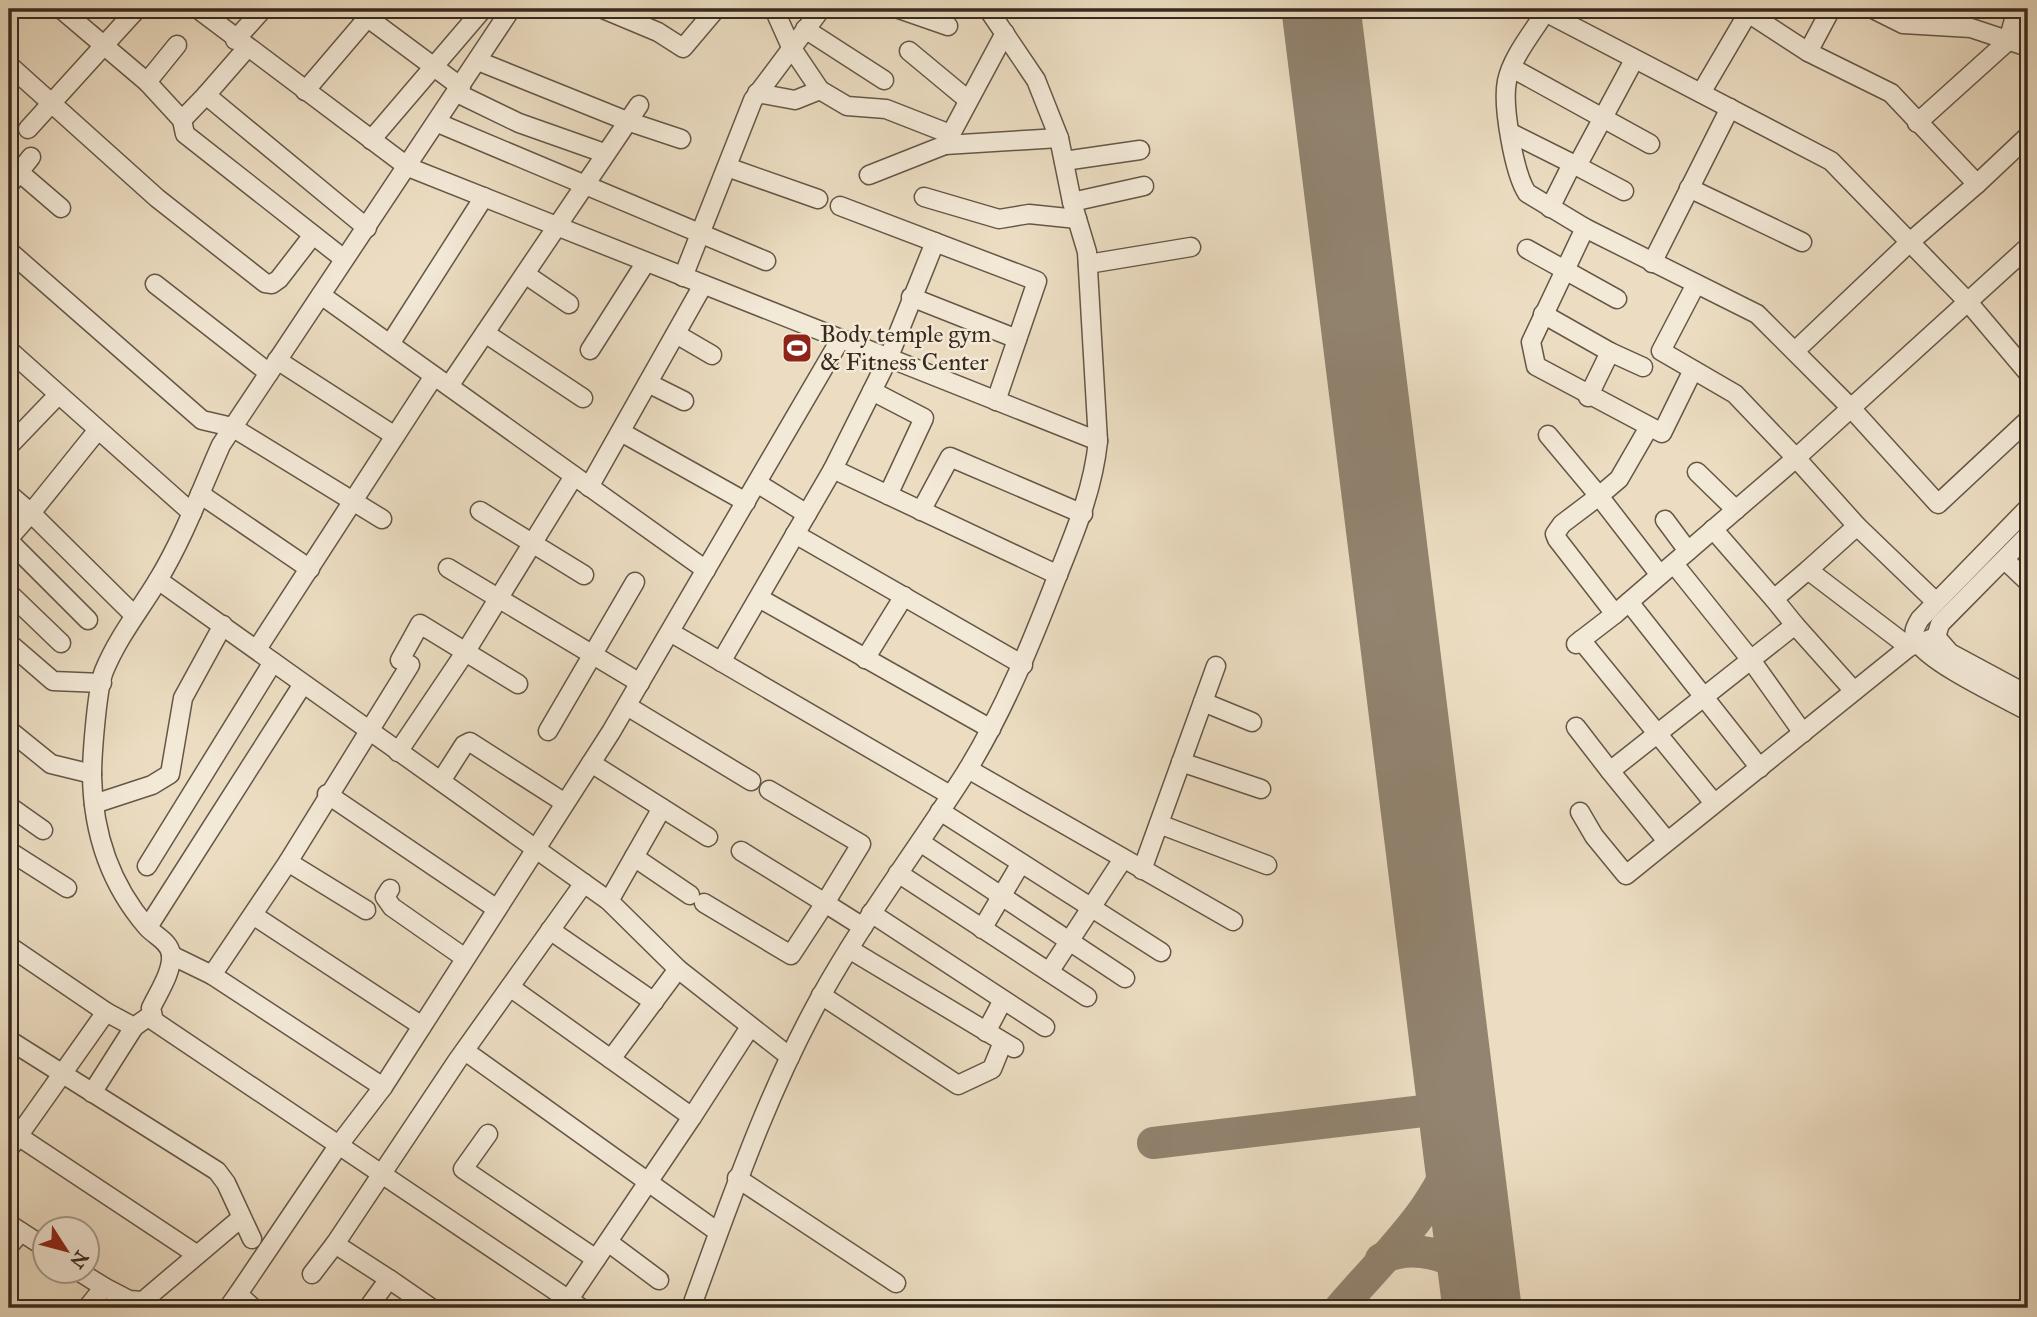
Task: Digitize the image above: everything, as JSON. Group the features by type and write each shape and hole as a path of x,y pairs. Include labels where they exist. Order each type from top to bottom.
{"street":[{"path":"61,9 147,82 182,120 185,134 344,259"},
{"path":"28,129 137,9"},
{"path":"198,9 241,44 408,167 1098,441"},
{"path":"182,120 206,95 263,9"},
{"path":"371,140 483,9"},
{"path":"511,9 438,123 220,445 192,513 158,580 133,614 103,673 92,774 94,804 103,854 117,885 148,927 167,945 171,956 169,970 150,1008 154,1021 571,1306 596,1259 750,1027"},
{"path":"603,9 658,32 684,48 716,9"},
{"path":"774,9 791,47 820,90 847,106 886,108 947,140"},
{"path":"683,277 757,93 821,9"},
{"path":"899,9 948,26"},
{"path":"691,1308 737,1178 790,1057 821,995 849,949 968,769 991,729 1023,665 1083,514 1096,468 1098,441 1088,264 1059,138 1036,80 988,9"},
{"path":"1808,51 1831,9"},
{"path":"1873,9 1903,24 1971,28 2028,47"},
{"path":"1917,123 2008,41 2017,9"},
{"path":"2028,373 1968,302 1831,161 1634,60 1546,10 1511,68 1507,91 1511,133 1522,184 1527,193 1586,228 1748,308 1851,408 1938,504 2028,420"},
{"path":"1701,93 1749,11 1808,51 1882,86 1977,184"},
{"path":"305,91 366,12 459,90 519,123 604,153"},
{"path":"805,29 884,80"},
{"path":"947,140 1005,33"},
{"path":"147,82 177,45"},
{"path":"909,51 968,100"},
{"path":"1550,208 1634,60"},
{"path":"478,61 627,121 681,139"},
{"path":"9,65 158,198 265,283 272,284 279,279 313,235"},
{"path":"1511,68 1650,144"},
{"path":"757,93 795,100 820,90"},
{"path":"206,95 367,228"},
{"path":"257,649 395,436 485,333 558,227 604,153 639,105"},
{"path":"1652,262 1730,108"},
{"path":"438,123 766,261"},
{"path":"1511,133 1624,191"},
{"path":"1795,351 1911,241 2028,136"},
{"path":"869,175 947,140 1059,138"},
{"path":"1064,161 1140,150"},
{"path":"31,157 14,178 61,208"},
{"path":"727,167 818,199"},
{"path":"924,197 999,219 1075,210 1144,186"},
{"path":"1689,188 1802,242"},
{"path":"390,344 484,197"},
{"path":"841,206 1037,281 996,401"},
{"path":"1586,228 1531,342 1536,366 1588,397 1662,433 1693,370"},
{"path":"721,662 833,468 888,359 935,242"},
{"path":"1088,264 1191,247"},
{"path":"1714,803 1579,642 1796,458 2028,248"},
{"path":"1527,250 1617,299"},
{"path":"9,251 202,420 232,427 382,519"},
{"path":"590,351 646,262"},
{"path":"525,274 569,304"},
{"path":"155,284 273,366 395,436"},
{"path":"1696,284 1661,351 1735,394 1857,526 1936,602"},
{"path":"589,487 703,285"},
{"path":"321,295 706,570"},
{"path":"911,297 1017,339"},
{"path":"1543,314 1643,367"},
{"path":"485,333 583,398"},
{"path":"676,334 712,355"},
{"path":"253,1308 233,1301 338,1146 383,1087 591,763 627,706 840,340"},
{"path":"9,350 192,513"},
{"path":"1588,397 1611,352"},
{"path":"648,383 684,401"},
{"path":"872,391 924,418 888,495"},
{"path":"9,446 58,395"},
{"path":"1615,614 1555,534 1562,524 1619,479 1649,427"},
{"path":"89,620 9,540 97,431"},
{"path":"621,432 746,502"},
{"path":"1548,435 1599,496 1751,660 1803,733"},
{"path":"921,511 950,457 1083,514"},
{"path":"833,468 1058,575"},
{"path":"1697,472 1736,510"},
{"path":"398,752 466,651 574,476"},
{"path":"757,483 807,514"},
{"path":"9,494 133,614"},
{"path":"200,494 310,569"},
{"path":"1913,644 1914,630 1936,602 2028,508"},
{"path":"480,512 584,575"},
{"path":"1665,520 1688,551"},
{"path":"1774,599 1857,526"},
{"path":"1713,529 1854,691"},
{"path":"796,534 1023,665"},
{"path":"1936,638 1940,624 2028,535"},
{"path":"2005,560 2028,582"},
{"path":"448,568 640,683"},
{"path":"1808,570 1913,644 2028,711"},
{"path":"158,580 609,901 678,970 790,1057"},
{"path":"548,731 635,582"},
{"path":"9,593 61,643"},
{"path":"865,659 904,596"},
{"path":"759,598 991,729"},
{"path":"1629,602 1760,768"},
{"path":"212,975 288,862 367,730 405,662 420,624 518,684"},
{"path":"94,804 152,785 170,774 183,698 223,625"},
{"path":"1610,771 1795,625"},
{"path":"670,632 950,795"},
{"path":"1580,812 1594,836 1626,875 1913,644 1936,638"},
{"path":"1936,638 1950,653 2028,695"},
{"path":"9,643 53,681 102,683"},
{"path":"147,866 273,662"},
{"path":"1142,870 1216,666"},
{"path":"148,927 303,684"},
{"path":"1203,702 1252,722"},
{"path":"627,706 751,781"},
{"path":"1576,727 1667,841"},
{"path":"9,730 51,764 92,774"},
{"path":"441,781 464,745 470,742 565,803"},
{"path":"1181,762 1261,789"},
{"path":"591,763 708,837"},
{"path":"968,769 1233,921"},
{"path":"634,858 791,955 860,844 769,790"},
{"path":"327,794 497,909"},
{"path":"9,806 44,830"},
{"path":"609,901 662,808"},
{"path":"940,811 1161,952"},
{"path":"1158,824 1267,865"},
{"path":"920,842 1125,978"},
{"path":"9,851 67,888"},
{"path":"741,851 825,903 867,920 1003,999 1045,1027"},
{"path":"1049,972 1093,909 1123,859"},
{"path":"288,862 366,910"},
{"path":"982,929 1021,863"},
{"path":"898,873 1087,997"},
{"path":"312,1274 382,1176 464,1051 584,883"},
{"path":"390,889 385,897 391,907 466,958"},
{"path":"253,915 422,1026"},
{"path":"551,930 654,1002"},
{"path":"9,946 106,1012 134,1027"},
{"path":"821,995 958,1085 992,1069 1008,1045 849,949"},
{"path":"171,956 212,975 383,1087"},
{"path":"611,1059 678,970"},
{"path":"510,987 692,1116"},
{"path":"986,1031 1003,999"},
{"path":"106,1012 12,1138 196,1254"},
{"path":"92,1093 134,1027 151,1015"},
{"path":"9,1040 217,1171 226,1183 252,1239"},
{"path":"464,1051 718,1232"},
{"path":"488,1134 463,1169 596,1259"},
{"path":"737,1178 896,1283"},
{"path":"88,1308 104,1287 129,1300 143,1301 241,1218"},
{"path":"9,1246 15,1228 32,1239"},
{"path":"608,1242 659,1280"},
{"path":"335,1244 431,1308"},
{"path":"368,1308 389,1279"}],"taxiway":[{"path":"1153,1143 1457,1107"},
{"path":"1340,1308 1428,1204 1442,1182 1460,1132"},
{"path":"1381,1259 1405,1252 1444,1257 1465,1271 1473,1281 1481,1302"}],"runway":[{"path":"1321,9 1482,1308"}],"place":[{"name":"Body temple gym & Fitness Center","path":"797,348"}]}
